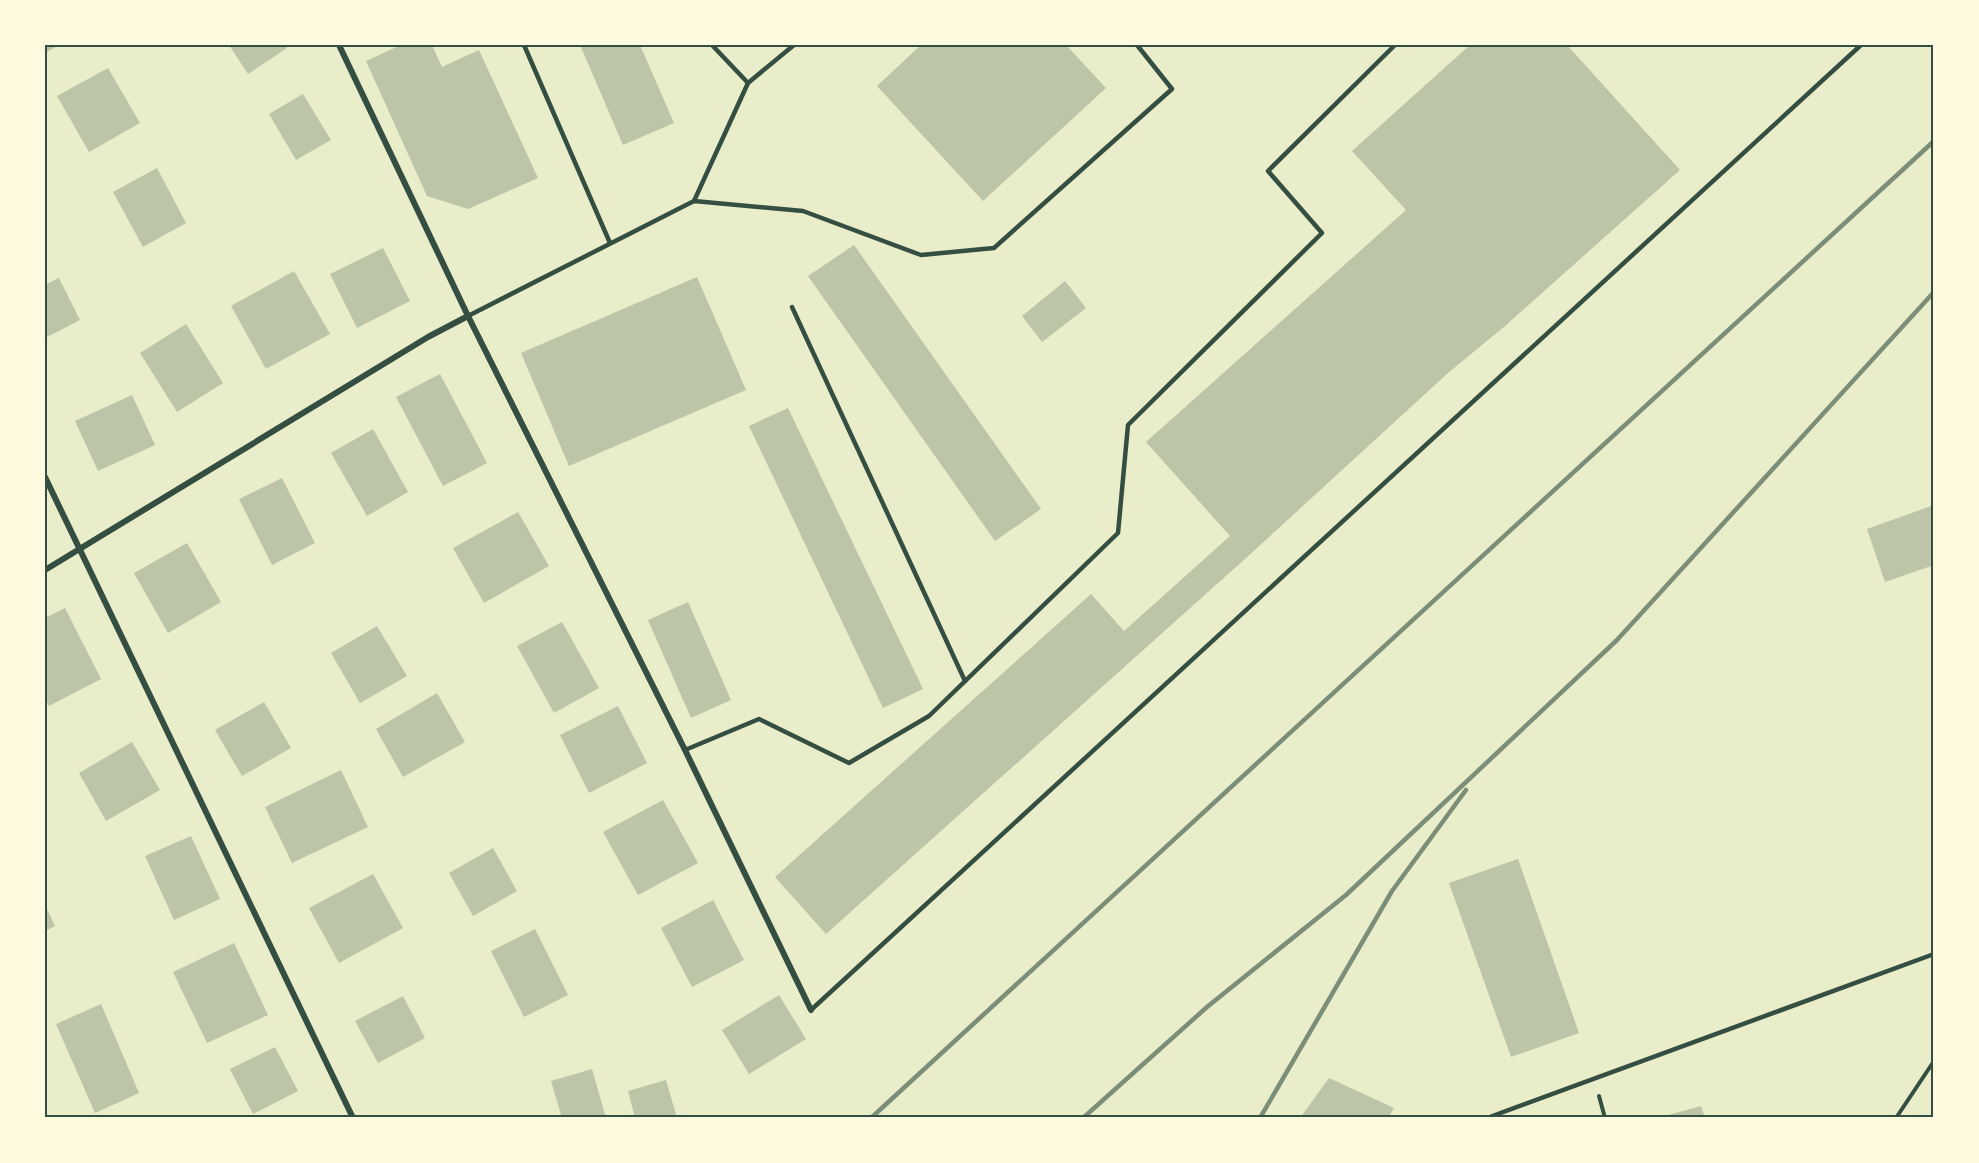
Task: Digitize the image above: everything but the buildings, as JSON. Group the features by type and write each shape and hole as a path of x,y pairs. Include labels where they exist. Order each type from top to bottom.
{"street":[{"path":"339,45 468,316 685,750 811,1010"},
{"path":"45,570 418,343 468,316"},
{"path":"45,477 352,1118"}],"lane":[{"path":"524,45 610,243"},
{"path":"712,45 748,83"},
{"path":"694,201 748,83 794,45"},
{"path":"468,316 694,201 803,211 921,255 994,248 1172,89 1137,45"},
{"path":"685,750 759,719 849,763 929,716 1118,533 1128,425 1322,233 1268,171 1395,45"},
{"path":"811,1010 1861,45"},
{"path":"792,307 965,681"},
{"path":"1487,1118 1934,954"}],"path":[{"path":"1896,1118 1934,1061"}],"railway":[{"path":"871,1118 1934,141"},
{"path":"1083,1118 1207,1007 1346,895 1617,640 1934,292"},
{"path":"1260,1118 1392,891 1466,790"}]}
